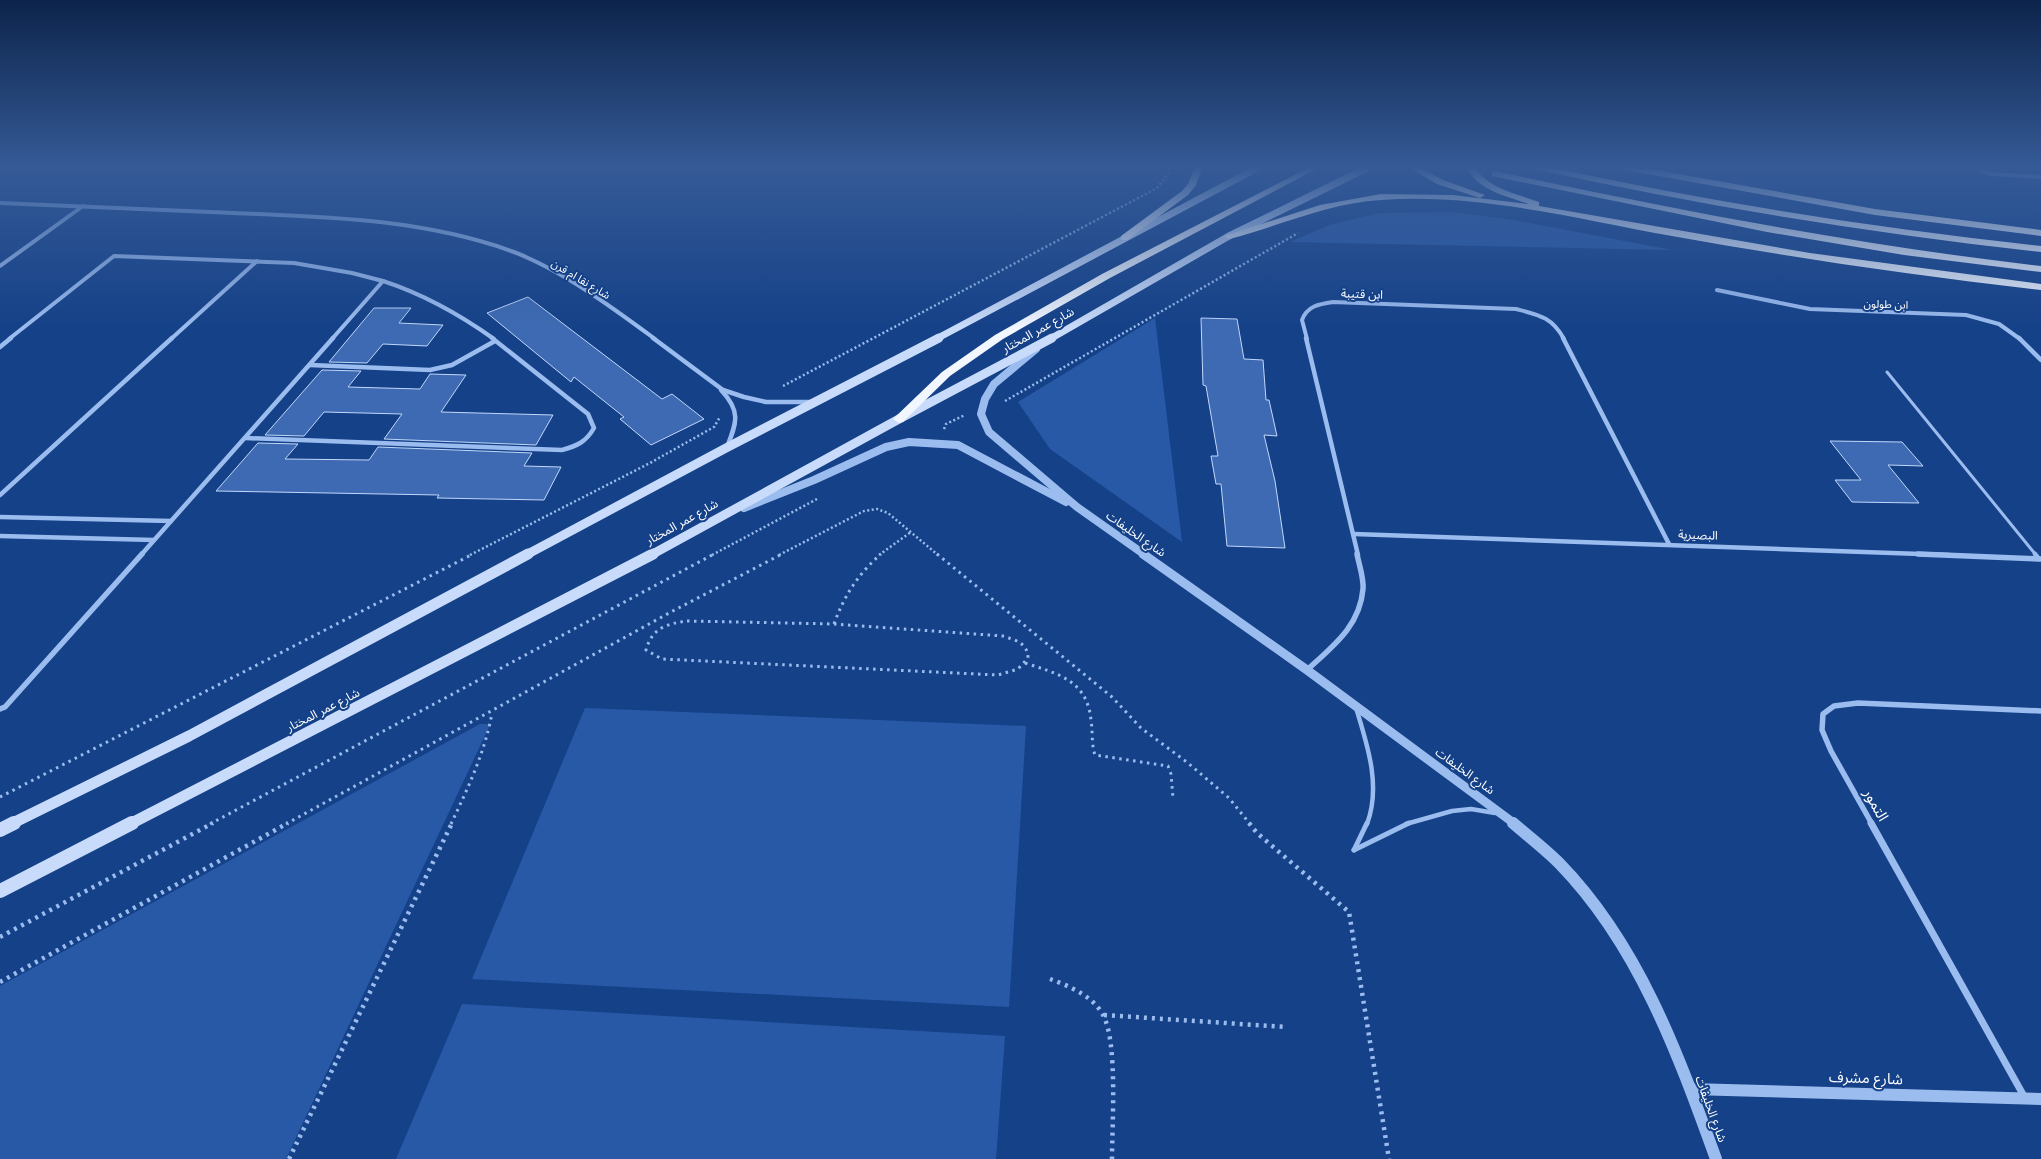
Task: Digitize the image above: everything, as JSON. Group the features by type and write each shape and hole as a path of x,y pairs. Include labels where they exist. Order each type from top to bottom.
{"highway":[{"path":"1124,238 1148,220"},
{"path":"899,419 946,374 998,338 1106,276 1214,220"},
{"path":"1229,236 1281,220"},
{"path":"1601,220 1888,269 2041,287"},
{"path":"1719,220 1900,251 2041,269"},
{"path":"1826,220 2041,249"},
{"path":"1934,220 2041,233"}],"main road":[{"path":"0,830 189,736 726,448 949,333 1158,220"},
{"name":"شارع عمر المختار","path":"0,891 561,604 899,419 1042,344 1229,236 1261,220"}],"street":[{"path":"0,266 64,220"},
{"name":"شارع نقا ام قرن","path":"376,220 401,223 478,240 516,253 563,277 614,309 715,384 733,394 761,401 792,404 818,401"},
{"path":"0,347 114,256 294,263 352,273 402,286 438,304 495,341 588,414 594,428 588,440 578,446 562,450 246,438"},
{"path":"0,495 257,261"},
{"path":"0,709 5,707 246,438 383,281"},
{"name":"ابن طولون","path":"1718,290 1810,309 1975,316 1993,321 2011,330 2041,360"},
{"name":"ابن قتيبة","path":"1307,670 1344,635 1359,611 1363,587 1354,534 1302,320 1309,308 1318,304 1332,302 1516,309 1544,316 1558,330 1670,544"},
{"path":"310,364 430,370 452,365 495,341"},
{"name":"شارع الخليفات","path":"1042,344 994,384 985,399 982,414 989,432 1077,508 1307,670 1504,815 1559,863 1605,918 1651,994 1691,1089 1716,1159"},
{"name":"شارع نقا ام قرن","path":"715,384 733,402 736,417 726,448"},
{"name":"شارع الخليفات","path":"716,519 814,480 886,447 909,442 958,445 1077,508"},
{"path":"0,517 171,521"},
{"name":"البصيرية","path":"1354,534 1670,544 2040,559"},
{"path":"0,536 154,540"},
{"name":"التمور","path":"2025,1099 1831,751 1822,730 1823,714 1834,706 1858,703 2041,711"},
{"name":"شارع مشرف","path":"1691,1089 2041,1100"}],"lane":[{"path":"1887,372 2040,559"},
{"path":"1355,706 1368,744 1373,778 1371,811 1365,829 1354,850 1409,821 1436,814 1470,809 1504,815"}],"path":[{"path":"781,386 935,307 1097,220"},
{"path":"0,797 650,463 714,427 720,417 718,412"},
{"path":"0,982 669,613 864,511 876,509 888,513 1024,627 1112,696 1141,728 1188,763 1229,798 1257,833 1349,912 1389,1159"},
{"path":"834,624 847,592 866,565 894,542 911,532"},
{"path":"720,621 834,624 1014,638 1026,646 1028,652 1025,663 1008,674 998,675 662,660 646,650 653,632 671,623 720,621"},
{"path":"1025,663 1046,670 1068,682 1080,689 1087,698 1092,726 1092,746 1095,755 1108,760 1157,763 1168,766 1172,774 1173,798"},
{"path":"289,1159 378,982 441,846 482,751 491,727 492,712"},
{"path":"1050,979 1076,989 1104,1015 1110,1037 1112,1159"},
{"path":"1104,1015 1286,1027"}],"shaded area":[{"path":"1349,220 1514,220 1672,250 1290,242 1332,224"},
{"path":"1155,318 1182,542 1050,449 1018,402"},
{"path":"585,708 1026,726 1009,1007 472,979"},
{"path":"480,724 487,724 489,727 286,1159 0,1159 0,986"},
{"path":"462,1004 1005,1036 996,1159 396,1159"}],"building":[{"path":"528,297 662,399 672,394 704,419 651,445 620,419 624,417 574,377 571,382 487,313"},
{"path":"374,308 411,308 399,323 443,325 427,346 383,344 367,363 329,362"},
{"path":"1201,318 1237,319 1244,359 1263,360 1266,400 1269,400 1277,436 1264,435 1275,481 1285,548 1227,546 1221,484 1216,484 1211,456 1218,456 1206,386 1203,385"},
{"path":"322,370 361,371 348,387 420,389 430,374 466,375 441,412 553,415 536,445 384,439 402,414 324,412 304,436 265,435"},
{"path":"1830,441 1902,442 1923,466 1888,465 1919,503 1852,502 1835,480 1861,480"},
{"path":"258,443 298,444 285,459 369,460 378,447 532,453 524,466 561,467 544,500 437,498 439,495 216,491"}]}
